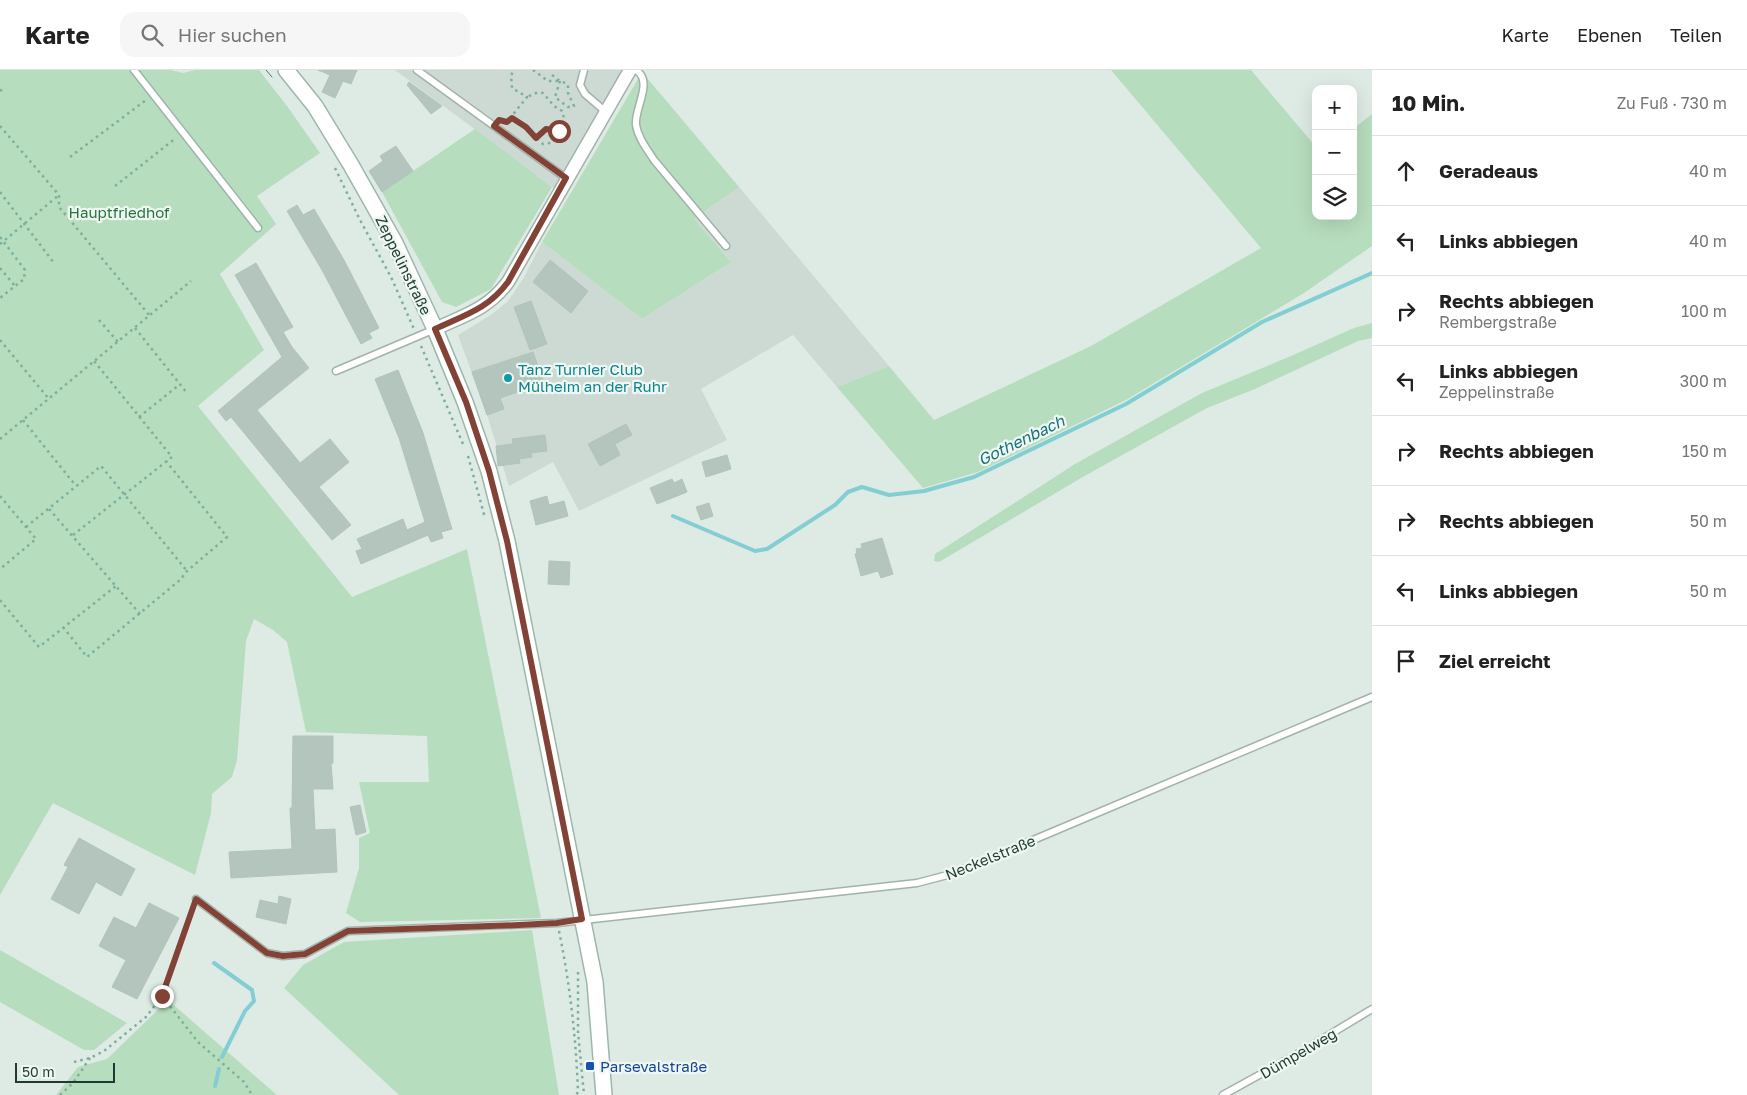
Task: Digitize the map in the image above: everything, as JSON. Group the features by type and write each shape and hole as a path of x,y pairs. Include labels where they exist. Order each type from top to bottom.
{"main road":[{"name":"Zeppelinstraße","path":"286,70 315,106 395,243 466,402 489,471 507,541 595,982 604,1095"}],"street":[{"path":"435,329 480,308 498,295 508,282 566,178 630,70"}],"lane":[{"path":"134,70 258,228"},
{"path":"418,70 566,178"},
{"path":"584,70 580,85 585,94 606,112"},
{"path":"636,70 642,76 644,83 636,119 636,127 644,144 654,160 726,246"},
{"path":"336,371 435,329"},
{"name":"Neckelstraße","path":"196,899 267,953 283,956 305,954 348,931 557,923 917,883 955,873 1372,697"},
{"name":"Dümpelweg","path":"1223,1095 1299,1053 1372,1009"}],"path":[{"path":"514,70 511,75 512,88 527,97"},
{"path":"533,70 548,81 560,81"},
{"path":"552,75 567,84 568,93 574,106 568,107 555,97 560,81"},
{"path":"0,91 5,87"},
{"path":"494,126 499,120 507,122 527,97 536,93 543,93 554,106 562,111 565,122 554,140 548,144 543,144 526,127 512,118"},
{"path":"70,158 153,94"},
{"path":"0,126 59,195 59,207 150,316"},
{"path":"536,138 546,129 559,131"},
{"path":"115,186 183,132"},
{"path":"331,160 360,220 391,276 465,448 486,521"},
{"path":"0,192 54,263"},
{"path":"0,244 59,195"},
{"path":"0,237 25,270 24,279 0,298"},
{"path":"0,268 15,286"},
{"path":"0,439 191,281"},
{"path":"99,320 118,342"},
{"path":"135,328 187,393"},
{"path":"0,340 49,399"},
{"path":"73,535 172,457 94,362"},
{"path":"139,417 180,384"},
{"path":"23,420 76,486"},
{"path":"63,627 87,657 180,580 186,571 227,537 166,462"},
{"path":"26,527 100,466 186,571"},
{"path":"0,496 36,539 0,569"},
{"path":"49,509 140,614"},
{"path":"0,600 39,647 116,586"},
{"path":"74,1062 90,1058 104,1051 146,1017 162,996 196,899"},
{"path":"557,923 566,967 576,1041 578,1092 576,1095"},
{"path":"578,968 578,1032 584,1095"},
{"path":"162,996 198,1042 244,1082 252,1095"},
{"path":"60,1095 73,1083 90,1058"}],"shaded area":[{"path":"395,70 625,70 555,189"},
{"path":"739,187 889,366 837,387 793,335 701,389 727,440 579,511 553,462 509,486 487,415 458,335 491,315 508,301 523,279 542,242 642,319 731,262 694,219"}],"green space":[{"name":"Hauptfriedhof","path":"0,70 171,70 183,73 195,70 259,70 320,153 257,196 276,224 220,274 264,350 198,406 352,597 467,549 541,918 360,922 346,913 359,868 359,838 370,833 359,782 429,782 427,736 306,732 287,642 273,630 254,619 246,641 237,760 232,777 212,794 211,813 195,875 53,803 0,895"},
{"path":"1111,70 1251,70 1312,142 1312,220 1357,220 1357,126 1372,114 1372,246 1304,293 1126,400 978,472 923,488 837,387 889,366 934,420 1091,346 1261,248"},
{"path":"642,72 739,187 694,219 731,262 642,319 542,242"},
{"path":"475,129 552,187 491,289 456,307 442,302 382,192"},
{"path":"1372,323 1372,338 1358,341 1255,389 1207,408 1081,478 939,562 934,561 935,554 1075,464 1202,393 1354,328"},
{"path":"532,930 559,1095 399,1095 284,988 303,965 344,942"},
{"path":"0,950 127,1023 94,1050 84,1050 0,1002"},
{"path":"168,1000 277,1095 56,1095 78,1067 107,1059"}],"building":[{"path":"318,70 357,70 351,84 343,81 335,98 322,92 330,75"},
{"path":"409,82 442,106 431,114 407,85"},
{"path":"396,146 413,171 382,192 369,171 383,161 380,156"},
{"path":"297,205 303,215 314,209 344,260 379,328 369,333 372,338 361,344 322,270 287,211"},
{"path":"550,260 588,291 571,313 533,282"},
{"path":"256,263 293,327 283,332 309,368 257,410 300,463 330,439 349,462 319,487 351,525 332,540 231,417 226,421 218,411 282,357 235,275"},
{"path":"531,301 547,344 530,350 514,307"},
{"name":"Tanz Turnier Club Mülheim an der Ruhr","path":"533,352 544,383 500,398 504,409 487,415 472,372"},
{"path":"398,370 423,433 452,529 441,532 443,538 431,542 428,535 361,564 356,551 362,549 357,539 403,519 407,530 425,522 399,438 375,379"},
{"path":"626,424 632,435 615,444 620,455 600,466 588,444"},
{"path":"545,435 547,451 531,453 532,457 519,459 520,463 498,466 496,446 513,444 512,439"},
{"path":"727,455 731,469 706,477 702,462"},
{"path":"672,479 674,483 682,479 687,492 657,504 650,488"},
{"path":"547,496 549,505 564,501 568,516 536,525 530,501"},
{"path":"709,503 713,516 701,520 696,507"},
{"path":"882,538 893,574 881,578 878,571 861,576 855,554 857,553 856,549 862,548 861,544"},
{"path":"549,561 570,562 569,585 548,584"},
{"path":"293,736 333,736 333,763 331,764 333,789 313,789 315,830 335,829 337,872 231,878 229,852 292,849 290,808 292,808"},
{"path":"360,805 366,832 356,835 350,807"},
{"path":"79,838 135,869 121,896 96,882 79,914 51,899 68,867 64,865"},
{"path":"279,896 291,899 286,924 256,917 260,900 278,904"},
{"path":"149,903 179,918 137,999 112,987 126,960 99,946 114,917 136,928"}],"waterway":[{"name":"Gothenbach","path":"673,516 755,551 767,549 835,505 848,492 862,487 889,495 924,491 974,477 1126,404 1262,322 1372,273"},
{"path":"214,963 252,990 254,1001 245,1011 222,1057"},
{"path":"215,1086 219,1069"}],"tram line":[{"path":"266,70 272,77"}],"place":[{"name":"Tanz Turnier Club Mülheim an der Ruhr","path":"508,378"},
{"name":"Parsevalstraße","path":"590,1066"}],"route":[{"path":"162,996 196,899 267,953 283,956 305,954 348,931 519,925 569,922 582,919 507,541 489,471 466,402 435,329 480,308 498,295 508,282 566,178 494,126 499,120 507,122 512,118 519,121 536,138 546,129 559,131"}]}
